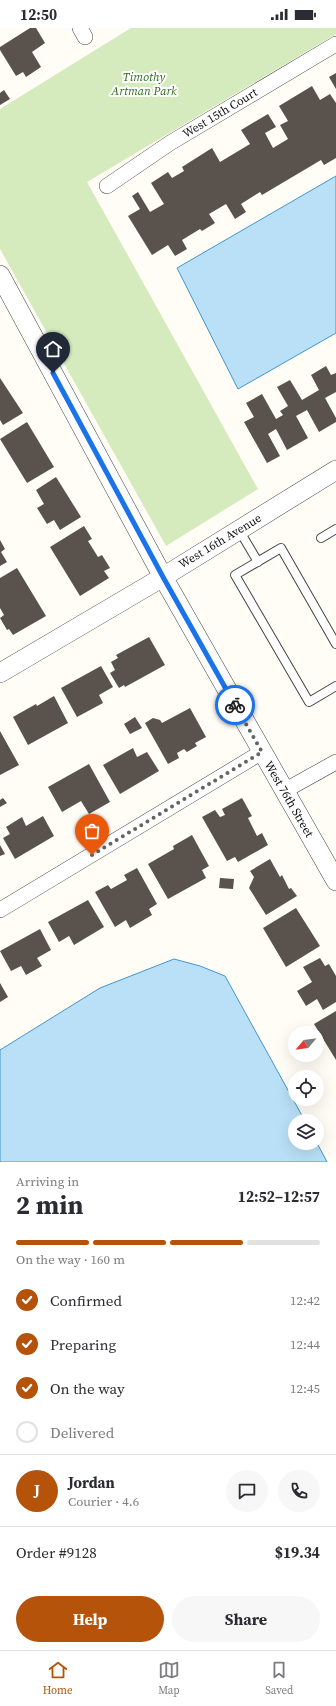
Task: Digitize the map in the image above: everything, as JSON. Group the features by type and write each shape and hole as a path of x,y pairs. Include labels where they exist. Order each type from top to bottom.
{"street":[{"name":"West 15th Court","path":"107,186 170,143 336,44"},
{"name":"West 76th Street","path":"0,275 163,577 336,881"},
{"name":"West 16th Avenue","path":"0,673 163,577 336,470"},
{"path":"0,910 262,752"},
{"path":"284,791 336,762"}],"lane":[{"path":"321,538 336,529"},
{"path":"239,530 258,562"},
{"path":"336,644 281,548 235,575 309,702 336,686"}],"green space":[{"name":"Timothy Artman Park","path":"131,28 336,28 336,34 87,182 258,489 166,546 0,249 0,109"}],"water":[{"path":"336,176 336,333 238,389 177,268"},
{"path":"174,959 200,966 225,976 288,1090 288,1106 297,1106 301,1114 288,1114 288,1150 321,1150 327,1162 0,1162 0,1050 100,988"}],"building":[{"path":"30,28 36,28 45,43 32,52 41,67 26,77 23,72 16,76 0,50 0,47"},
{"path":"336,73 336,89 329,77"},
{"path":"312,86 320,100 330,94 336,103 336,158 324,165 321,160 262,195 260,192 241,204 246,212 235,219 226,204 209,214 215,223 202,231 200,229 182,240 187,249 175,256 168,245 152,255 128,216 140,209 132,196 138,192 150,212 164,204 151,183 168,172 172,178 184,171 182,167 212,148 220,162 250,144 241,130 268,114 276,127 265,133 273,148 288,139 280,125 288,121 279,106"},
{"path":"4,90 10,99 0,105 0,93"},
{"path":"326,366 331,375 336,373 336,392 325,398 336,418 336,422 319,432 307,410 296,416 308,438 287,450 276,429 268,434 280,456 267,463 244,422 254,417 246,403 262,394 276,419 283,415 280,411 288,406 277,387 290,380 302,400 319,390 311,375"},
{"path":"0,378 23,413 3,425 0,420"},
{"path":"27,422 54,467 27,483 0,439"},
{"path":"56,477 81,517 60,530 54,520 47,524 37,508 44,504 36,490"},
{"path":"84,526 92,539 88,541 98,557 102,555 110,568 104,571 109,578 80,596 50,547"},
{"path":"0,540 5,549 1,552 7,562 0,566"},
{"path":"17,568 46,616 13,635 9,629 7,630 0,618 4,615 0,608 0,578"},
{"path":"149,637 165,665 125,687 124,685 119,688 110,673 115,670 111,662 118,658 116,655"},
{"path":"101,666 113,687 99,695 103,703 77,717 61,688"},
{"path":"54,696 68,723 28,745 13,717"},
{"path":"190,708 206,737 195,743 197,746 187,752 184,749 177,753 179,758 168,764 145,723 153,718 160,720 162,723"},
{"path":"135,717 142,728 130,734 124,724"},
{"path":"0,731 19,765 0,775"},
{"path":"133,748 137,757 147,752 159,771 120,794 103,765"},
{"path":"89,764 110,802 89,814 81,801 62,812 48,787"},
{"path":"3,798 7,803 0,807 0,800"},
{"path":"242,798 252,816 248,818 257,836 262,833 268,845 238,862 235,857 227,861 202,817 215,810 220,817 225,815 222,809"},
{"path":"43,816 54,836 15,859 3,838 10,834 6,827 22,817 26,826"},
{"path":"192,835 209,866 202,870 206,878 168,899 148,864 174,849 173,846"},
{"path":"0,845 5,854 0,856"},
{"path":"270,859 280,877 282,875 289,889 291,888 297,896 266,915 249,888 254,877 250,871"},
{"path":"137,868 157,904 149,909 152,915 130,928 126,920 115,927 95,892 108,885 111,889 127,880 124,875"},
{"path":"220,878 234,879 233,889 219,888"},
{"path":"88,900 104,927 74,945 69,936 59,942 48,922"},
{"path":"296,908 320,946 286,967 263,928"},
{"path":"40,929 51,950 37,958 42,966 26,975 21,966 11,971 0,951"},
{"path":"320,958 325,966 329,964 336,976 336,1002 323,1010 317,999 306,1006 297,991 312,982 303,967"},
{"path":"0,983 8,997 0,1002"},
{"path":"336,1011 336,1060 324,1040 324,1026 315,1026 314,1024"}],"way so far":[{"path":"92,855 262,752 235,705"}],"route":[{"path":"53,373 163,577 235,705"}]}
